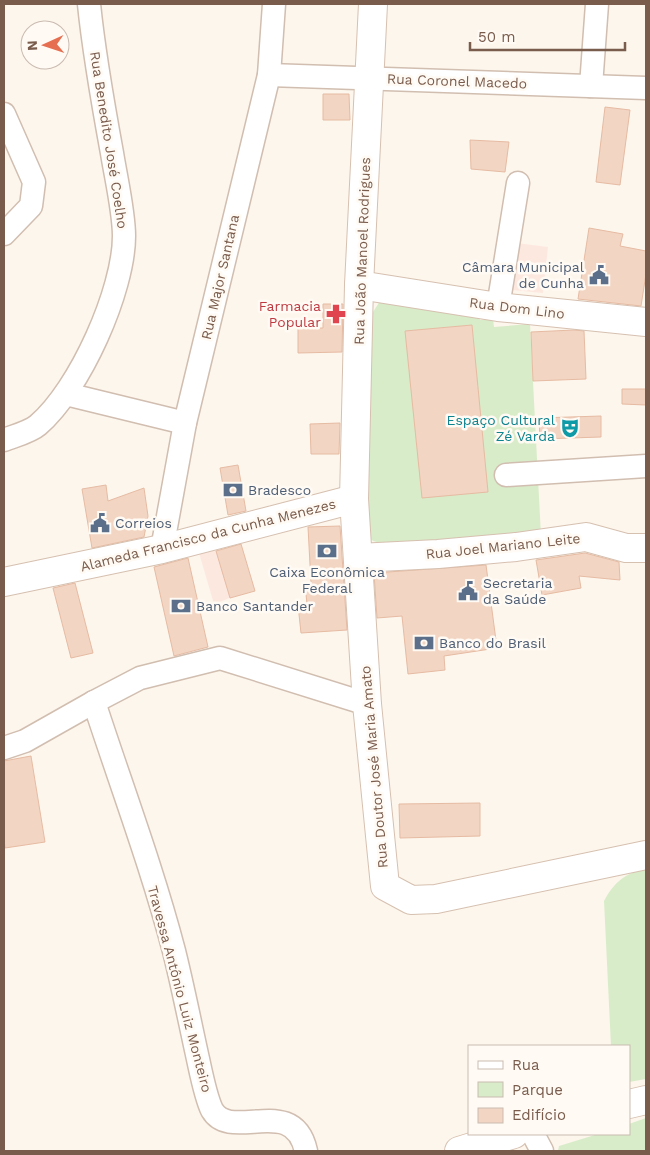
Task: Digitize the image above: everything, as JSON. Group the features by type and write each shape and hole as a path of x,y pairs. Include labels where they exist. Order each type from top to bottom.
{"street":[{"name":"Rua Benedito José Coelho","path":"4,440 37,426 66,394 91,352 118,282 124,236 95,57 89,4"},
{"name":"Rua Major Santana","path":"162,549 185,423 268,75 274,4"},
{"name":"Rua João Manoel Rodrigues","path":"354,499 359,285 373,4"},
{"path":"591,86 597,4"},
{"name":"Rua Coronel Macedo","path":"268,75 646,88"},
{"path":"4,114 34,182 31,206 4,234"},
{"path":"498,307 518,183"},
{"name":"Rua Dom Lino","path":"359,285 498,307 646,322"},
{"path":"66,394 185,423"},
{"path":"506,475 646,466"},
{"name":"Alameda Francisco da Cunha Menezes","path":"4,582 162,549 354,499"},
{"name":"Rua Doutor José Maria Amato","path":"354,499 367,704 385,886 411,900 436,899 646,855"},
{"name":"Rua Joel Mariano Leite","path":"358,558 496,549 586,537 626,548 646,548"},
{"path":"4,748 25,741 140,678 220,658 367,704"},
{"name":"Travessa Antônio Luiz Monteiro","path":"94,702 174,952 202,1078 212,1111 221,1118 233,1122 279,1120 292,1126 306,1151"},
{"path":"630,1104 646,1100"},
{"path":"459,1151 511,1135"},
{"path":"534,1135 542,1151"}],"shaded area":[{"path":"517,243 548,247 543,293 512,290"},
{"path":"214,542 230,598 214,604 197,546"}],"green space":[{"path":"380,301 478,315 480,320 493,319 494,327 530,324 541,536 384,544 373,541 367,535 368,320"},
{"path":"646,868 646,1079 630,1082 630,1045 611,1045 604,901 612,888 621,879"},
{"path":"646,1118 646,1151 558,1151 559,1146 595,1135 630,1135 630,1124"}],"building":[{"path":"323,94 349,94 350,120 323,120"},
{"path":"605,107 630,110 620,185 596,182"},
{"path":"470,140 509,142 505,172 471,169"},
{"name":"Câmara Municipal de Cunha","path":"589,228 623,234 620,246 646,251 646,274 641,306 578,299"},
{"path":"323,304 343,304 342,352 298,353 298,328 323,328"},
{"path":"472,325 488,492 422,498 405,331"},
{"path":"584,331 586,379 533,381 531,332"},
{"path":"622,389 646,389 646,405 622,404"},
{"name":"Espaço Cultural Zé Varda","path":"601,416 601,437 540,439 539,418"},
{"path":"340,423 339,454 311,454 310,424"},
{"name":"Bradesco","path":"238,465 246,511 228,515 220,468"},
{"path":"106,485 108,501 144,488 148,516 144,537 92,548 82,489"},
{"path":"340,526 347,630 301,633 298,605 307,604 305,584 311,583 308,527"},
{"path":"241,544 255,591 230,598 216,551"},
{"path":"585,553 619,562 620,580 579,576 581,588 542,595 536,560"},
{"name":"Banco Santander","path":"188,558 208,647 174,656 154,567"},
{"path":"486,565 497,648 444,656 445,670 408,674 402,616 377,618 374,573"},
{"path":"75,583 93,653 71,658 53,588"},
{"path":"31,756 45,842 5,848 4,761"},
{"path":"480,803 480,836 400,838 399,804"}],"place":[{"name":"Câmara Municipal de Cunha","path":"599,275"},
{"name":"Farmacia Popular","path":"336,314"},
{"name":"Espaço Cultural Zé Varda","path":"570,428"},
{"name":"Bradesco","path":"233,490"},
{"name":"Correios","path":"100,523"},
{"name":"Caixa Econômica Federal","path":"327,551"},
{"name":"Secretaria da Saúde","path":"468,591"},
{"name":"Banco Santander","path":"181,606"},
{"name":"Banco do Brasil","path":"424,643"}]}
